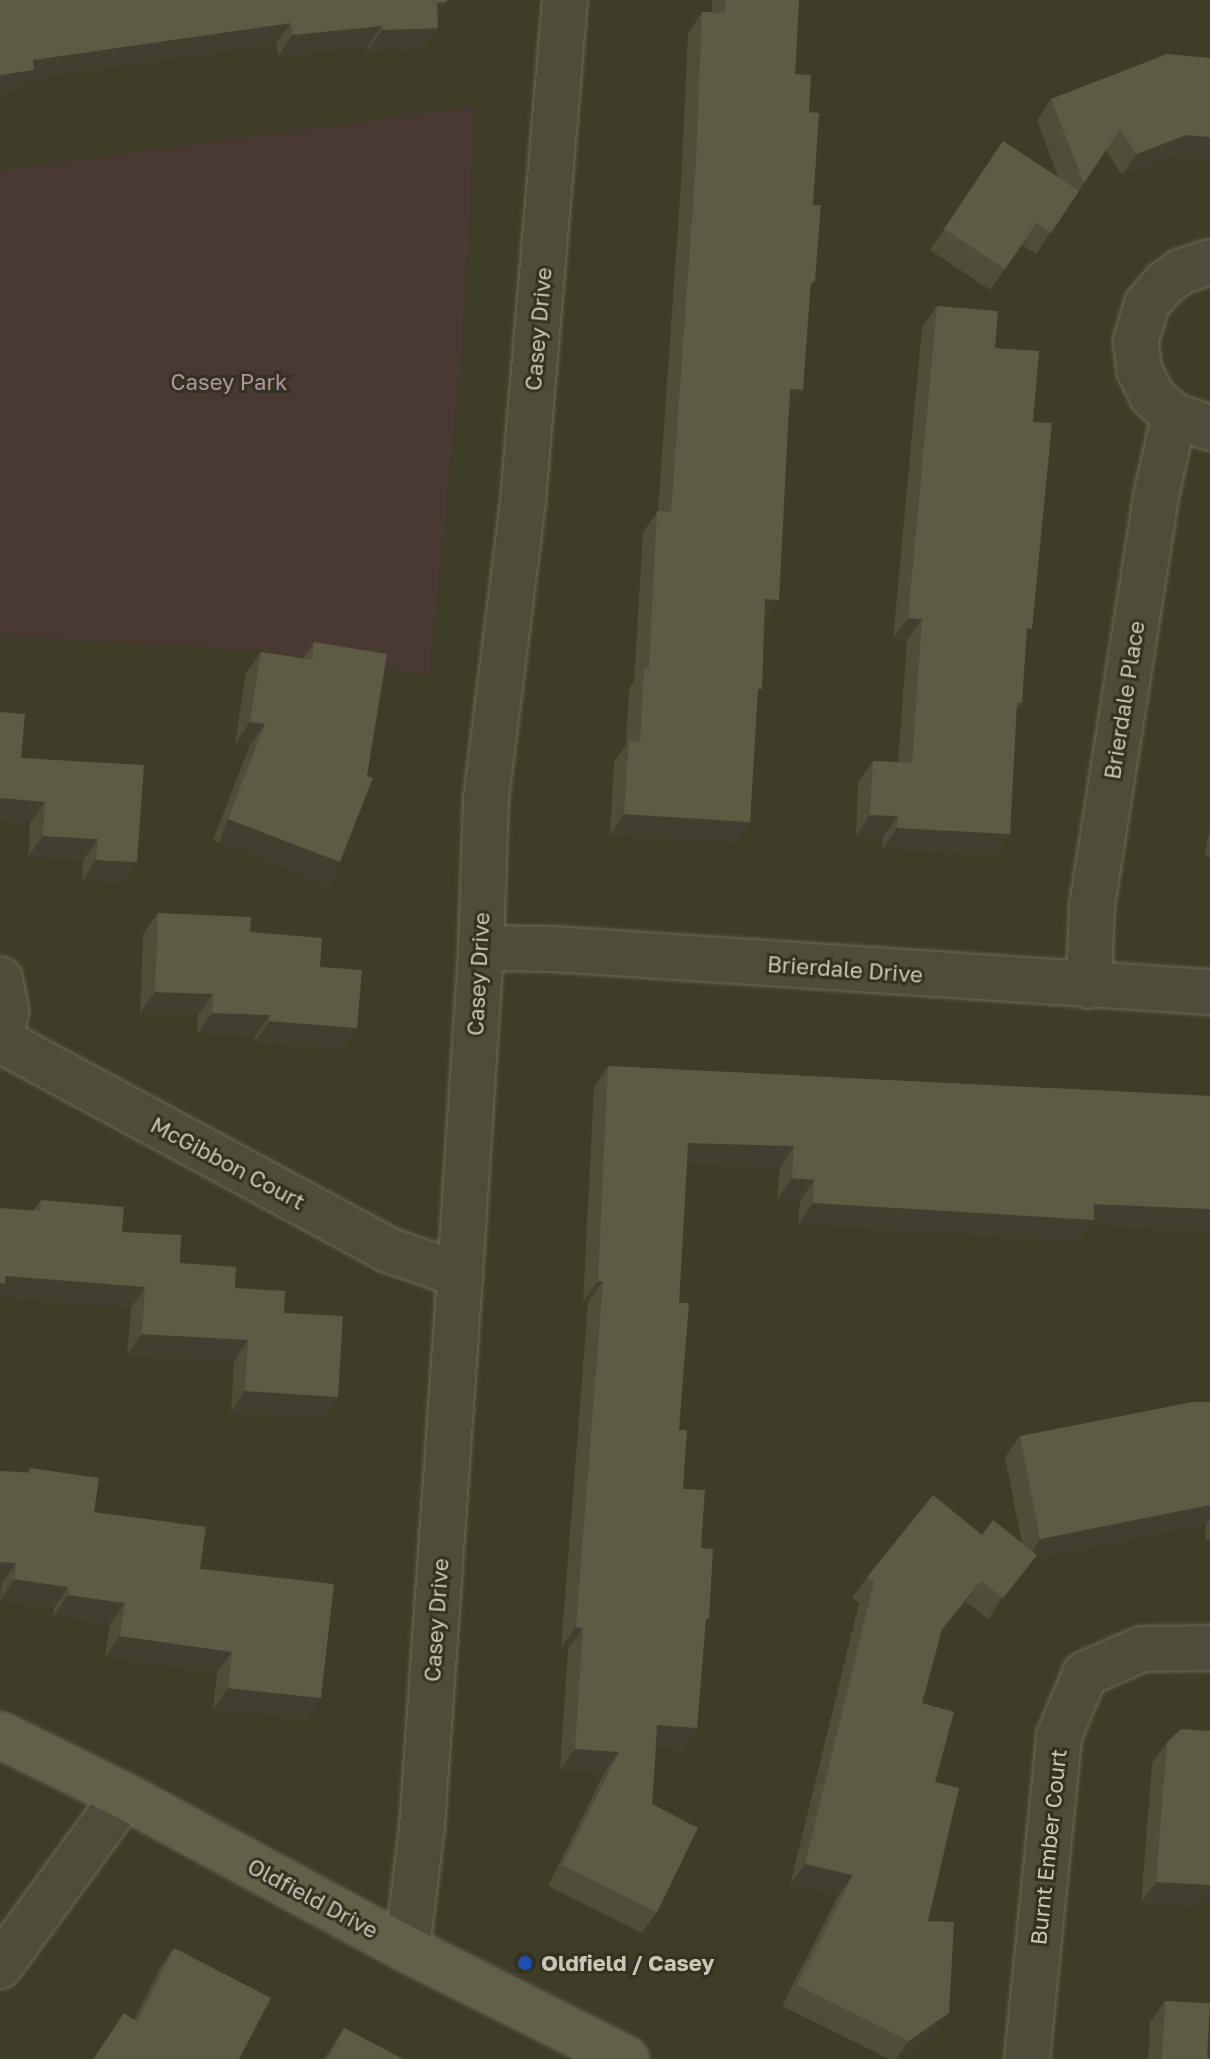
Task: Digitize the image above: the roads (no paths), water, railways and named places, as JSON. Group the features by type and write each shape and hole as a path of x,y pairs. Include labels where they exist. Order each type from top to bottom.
{"street":[{"name":"Casey Drive","path":"407,1949 422,1827 460,1275 481,948 486,799 523,501 565,0"},
{"name":"Brierdale Place","path":"1089,986 1092,906 1156,496 1192,422 1152,396 1139,370 1136,341 1147,304 1166,282 1182,271 1210,262"},
{"name":"Brierdale Drive","path":"481,948 552,949 1210,992"},
{"name":"McGibbon Court","path":"0,979 6,1011 0,1040 388,1250 460,1275"},
{"name":"Burnt Ember Court","path":"1027,2059 1059,1736 1085,1674 1142,1649 1210,1648"},
{"name":"Oldfield Drive","path":"0,1735 124,1796 407,1949 626,2059"},
{"path":"0,1966 124,1796"}],"place":[{"name":"Oldfield / Casey","path":"525,1963"}],"park label":[{"name":"Casey Park","path":"229,382"}]}
